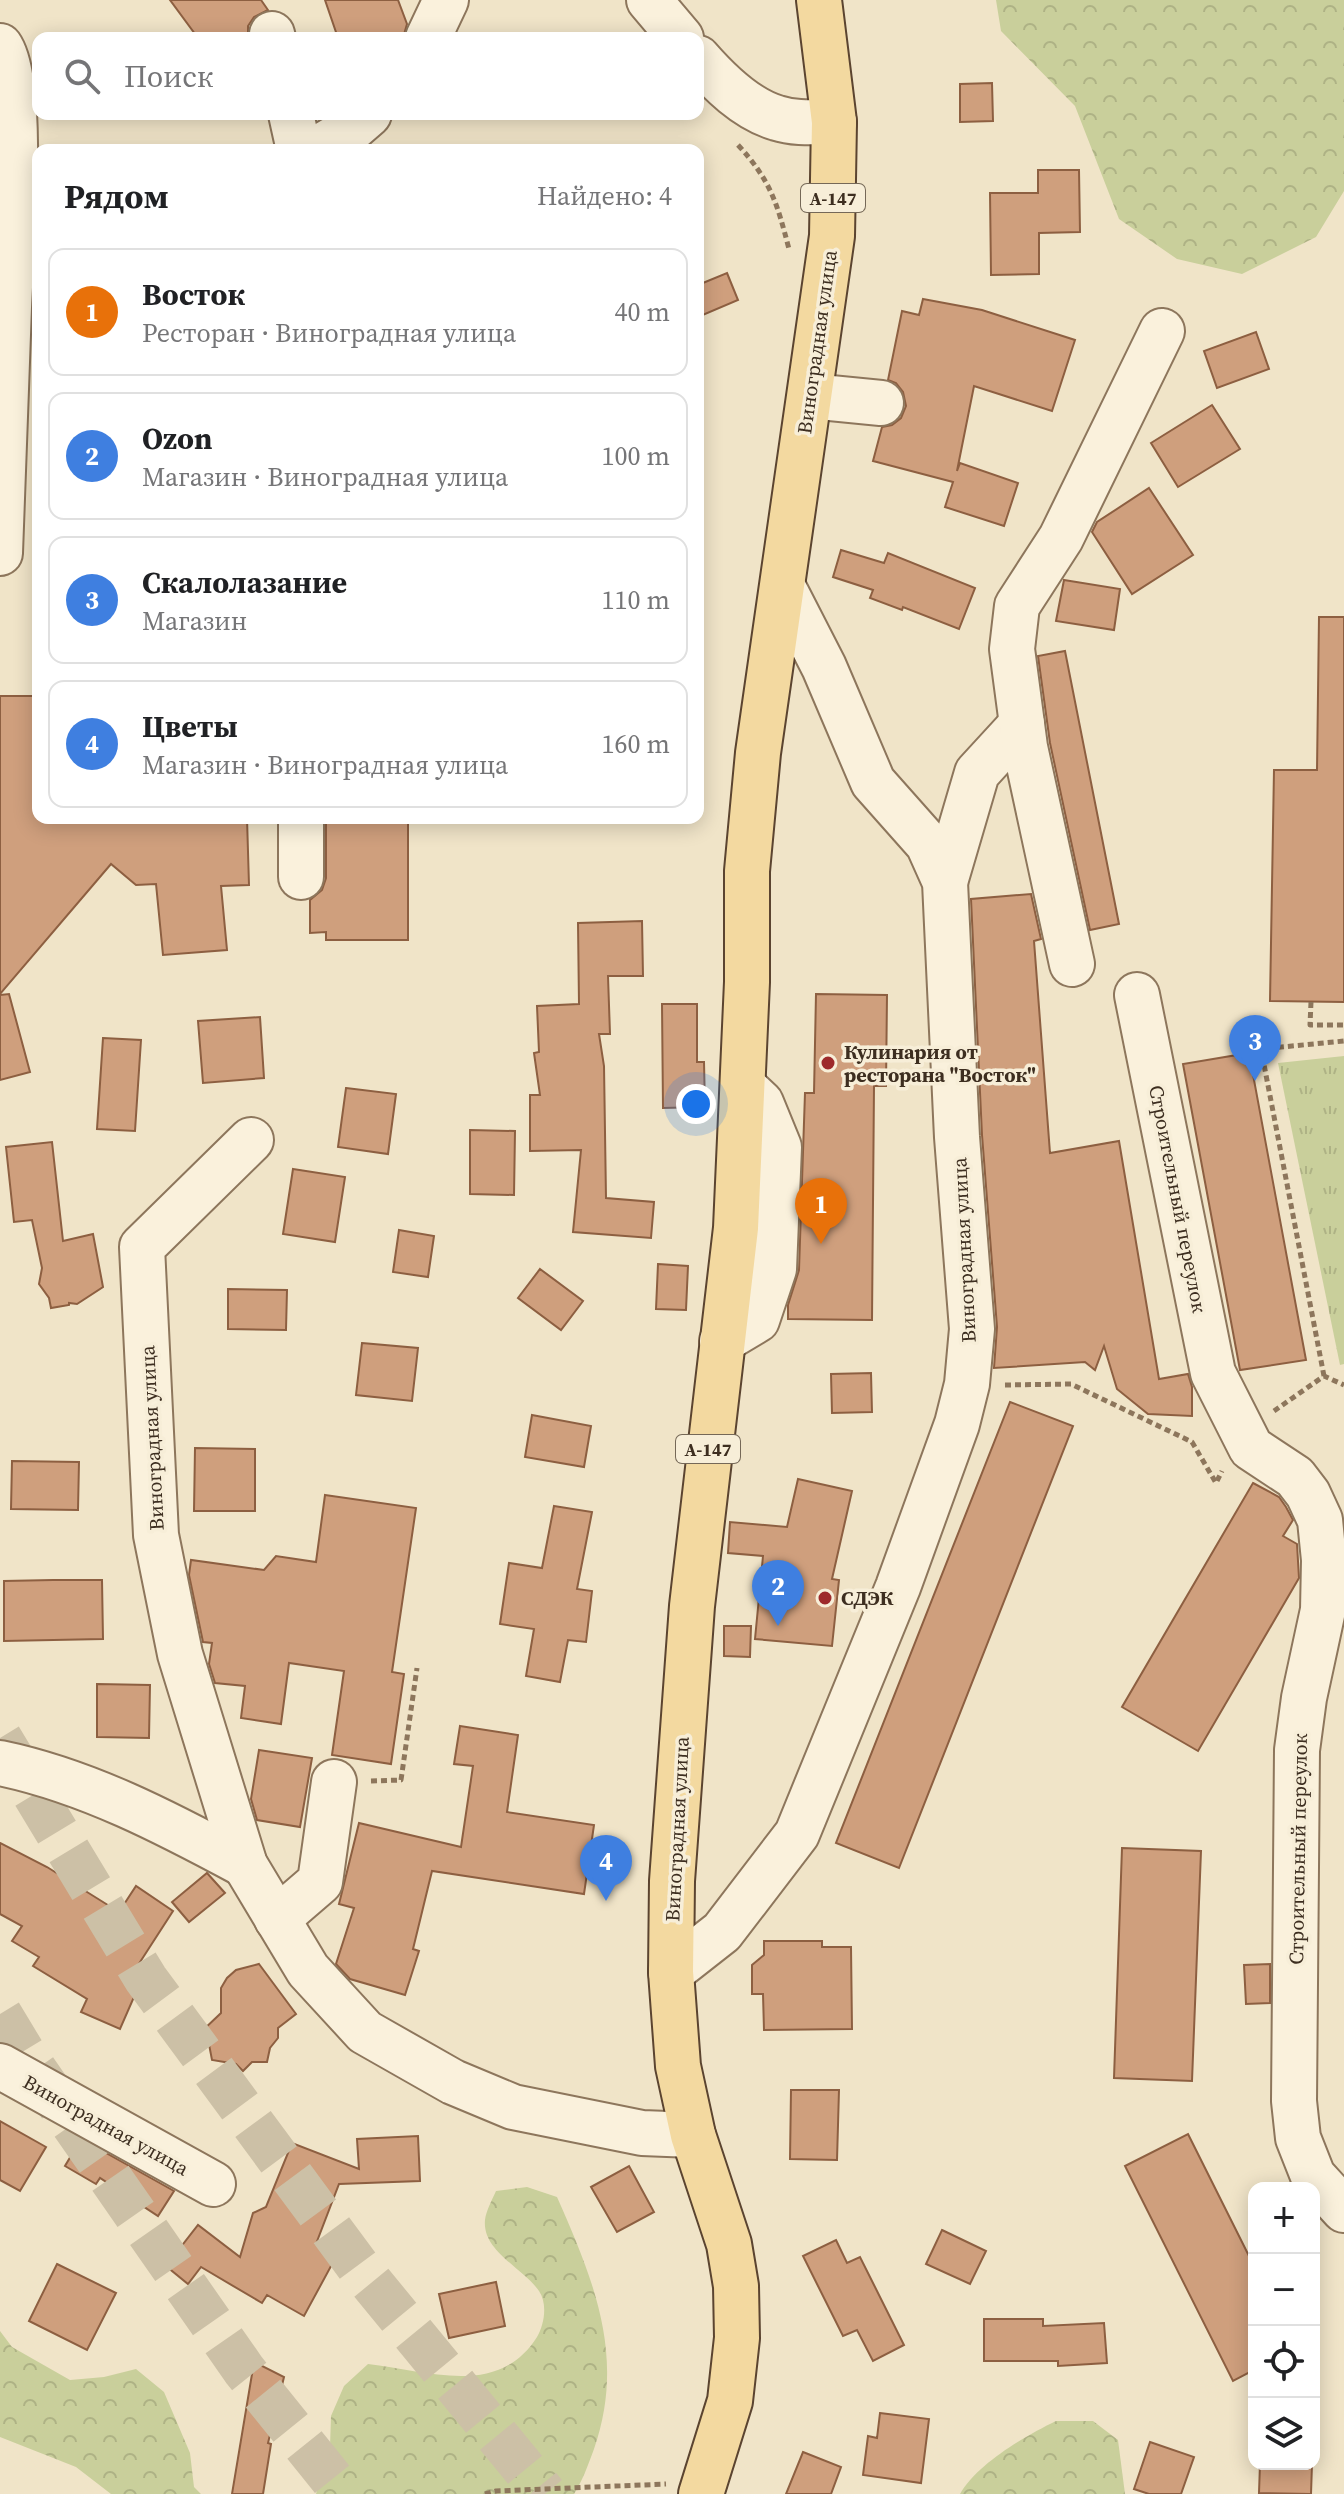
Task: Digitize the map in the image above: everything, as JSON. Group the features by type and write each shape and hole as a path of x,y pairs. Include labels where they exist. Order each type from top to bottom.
{"main road":[{"name":"Виноградная улица","path":"686,2489 730,2401 737,2325 736,2286 729,2244 693,2135 678,2066 671,1972 672,1881 692,1606 736,1228 743,1086 747,871 758,753 832,236 834,122 819,0"}],"street":[{"path":"431,32 446,0"},
{"path":"649,0 676,32"},
{"path":"0,46 11,76 15,145 0,553"},
{"path":"704,65 718,82 757,109 778,118 834,122"},
{"path":"292,120 298,144"},
{"path":"325,144 362,120"},
{"path":"1072,964 1022,724 1012,649 1017,606 1061,538 1162,331"},
{"path":"810,396 881,403"},
{"name":"Виноградная улица","path":"671,1972 722,1932 797,1834 898,1587 957,1424 967,1384 972,1329 957,1137 945,882 928,844 873,782 824,667 783,587"},
{"path":"945,882 977,773 1022,724"},
{"path":"301,824 301,877"},
{"name":"Строительный переулок","path":"1137,995 1213,1373 1251,1448 1295,1477 1308,1494 1320,1520 1324,1560 1323,1610 1304,1698 1297,1750 1294,2101 1298,2138 1313,2176 1344,2210"},
{"name":"Виноградная улица","path":"251,1140 142,1247 156,1535 180,1654 245,1865 308,1970 365,2032 453,2082 513,2107 642,2133 693,2135"},
{"path":"0,1763 40,1771 87,1788 245,1865"},
{"path":"277,1919 320,1882 334,1782"},
{"name":"Виноградная улица","path":"0,2066 213,2184"}],"path":[{"path":"729,134 760,169 777,201 789,251"},
{"path":"1311,1002 1310,1025 1344,1025"},
{"path":"1324,1376 1261,1049 1344,1041"},
{"path":"967,1384 1071,1384 1192,1442 1216,1483 1242,1434 1324,1376"},
{"path":"1324,1376 1344,1385"},
{"path":"401,1780 417,1668"},
{"path":"485,2494 496,2491 686,2489"}],"green space":[{"path":"996,0 1344,0 1344,191 1316,237 1242,274 1177,259 1119,219 1075,106 1001,31"},
{"path":"1344,1056 1344,1364 1340,1365 1278,1063"},
{"path":"527,2187 557,2197 593,2289 606,2351 607,2383 603,2415 594,2449 574,2494 316,2494 330,2447 331,2416 344,2386 368,2364 437,2374 482,2374 502,2368 521,2356 537,2337 544,2314 542,2296 490,2241 485,2220 496,2191"},
{"path":"0,2331 12,2347 70,2380 104,2377 136,2369 164,2392 190,2453 194,2487 201,2494 111,2494 76,2467 0,2437"},
{"path":"1056,2421 1093,2421 1118,2440 1125,2494 960,2494 990,2462 1016,2443"}],"building":[{"path":"170,0 261,0 268,10 254,17 248,32 194,32"},
{"path":"325,0 398,0 407,24 405,32 336,32"},
{"path":"992,83 993,121 960,122 960,84"},
{"path":"1038,170 1079,170 1080,232 1039,233 1039,274 991,275 990,193 1038,193"},
{"path":"727,273 738,300 704,314 704,283"},
{"path":"923,299 982,310 1075,340 1052,411 974,386 957,471 960,463 1018,483 1004,526 945,507 953,482 873,461 882,427 892,425 901,418 906,406 903,392 896,383 888,380 902,311 919,315"},
{"path":"1256,332 1269,369 1217,388 1204,351"},
{"path":"1212,405 1240,449 1178,487 1151,443"},
{"path":"1149,488 1193,555 1132,594 1092,532 1097,522"},
{"path":"841,550 884,563 888,553 975,588 959,629 870,598 873,590 833,577"},
{"path":"1064,580 1120,589 1114,630 1056,621"},
{"path":"1319,617 1344,617 1344,1002 1270,1001 1274,770 1317,770"},
{"path":"1065,651 1119,924 1090,930 1050,743 1038,656"},
{"path":"0,696 32,696 32,824 247,824 249,885 221,886 227,950 163,955 156,884 136,885 111,864 0,994"},
{"path":"326,824 408,824 408,940 326,940 326,932 310,933 310,900 322,890 326,878"},
{"path":"1031,894 1041,939 1034,941 1050,1153 1119,1141 1159,1379 1188,1374 1192,1387 1192,1416 1148,1414 1117,1389 1104,1346 1095,1370 1085,1362 994,1368 997,1327 982,1135 971,899"},
{"path":"642,921 643,976 608,976 610,1034 599,1034 604,1066 606,1198 654,1202 651,1238 573,1232 581,1150 530,1151 530,1095 540,1095 534,1053 539,1052 537,1006 579,1004 578,923"},
{"path":"9,994 30,1072 0,1080 0,995"},
{"path":"816,994 887,995 886,1086 874,1086 872,1320 788,1319 788,1305 799,1270 805,1093 814,1093"},
{"path":"662,1004 697,1004 697,1062 704,1062 705,1107 663,1108"},
{"path":"260,1017 264,1078 203,1083 198,1021"},
{"path":"103,1038 141,1040 135,1131 97,1129"},
{"path":"1249,1053 1306,1360 1240,1370 1183,1064"},
{"path":"346,1088 396,1094 388,1154 338,1147"},
{"path":"470,1130 515,1131 514,1195 470,1194"},
{"path":"52,1142 63,1241 93,1234 103,1287 77,1304 51,1308 49,1298 39,1284 42,1268 32,1220 14,1222 6,1147"},
{"path":"293,1169 345,1177 335,1242 283,1234"},
{"path":"399,1230 434,1236 428,1277 393,1272"},
{"path":"658,1264 688,1266 686,1310 656,1309"},
{"path":"540,1269 583,1301 561,1330 518,1298"},
{"path":"228,1289 287,1290 286,1330 228,1329"},
{"path":"362,1343 418,1348 412,1401 356,1395"},
{"path":"871,1373 872,1412 832,1413 831,1374"},
{"path":"1010,1402 1073,1426 899,1868 836,1843"},
{"path":"532,1415 591,1426 584,1467 525,1457"},
{"path":"195,1448 255,1449 255,1511 194,1511"},
{"path":"12,1461 79,1462 78,1510 11,1509"},
{"path":"798,1479 852,1491 832,1579 839,1580 832,1646 755,1639 763,1556 728,1553 730,1522 787,1527"},
{"path":"1253,1483 1279,1497 1293,1520 1283,1536 1297,1544 1299,1578 1198,1751 1122,1707"},
{"path":"325,1495 416,1508 392,1672 404,1674 391,1764 332,1755 344,1671 289,1663 281,1724 241,1718 245,1686 215,1683 209,1664 212,1643 203,1642 189,1575 191,1560 264,1570 276,1556 316,1562"},
{"path":"554,1506 592,1512 577,1589 592,1591 586,1642 568,1640 560,1682 526,1676 534,1629 500,1624 509,1563 542,1568"},
{"path":"102,1580 103,1639 4,1641 4,1581"},
{"path":"724,1626 751,1626 750,1657 724,1656"},
{"path":"97,1684 150,1685 149,1738 97,1737"},
{"path":"460,1726 518,1735 507,1812 594,1825 584,1894 432,1871 413,1949 419,1951 405,1995 350,1979 336,1964 354,1908 339,1904 359,1823 461,1847 473,1766 454,1764"},
{"path":"259,1750 312,1758 300,1827 257,1820 251,1799"},
{"path":"0,1843 47,1867 119,1912 136,1886 173,1911 131,1976 141,1981 120,2029 81,2012 87,1999 33,1966 39,1957 12,1941 22,1926 0,1914"},
{"path":"1122,1848 1201,1851 1192,2081 1114,2078"},
{"path":"207,1873 225,1893 189,1922 172,1902"},
{"path":"764,1941 822,1941 822,1947 851,1947 852,2029 764,2030 763,1994 752,1994 752,1965 764,1955"},
{"path":"259,1964 296,2014 278,2028 278,2038 270,2048 267,2062 252,2062 243,2071 236,2064 212,2060 208,2039 201,2032 221,2013 221,1988 227,1978 236,1970"},
{"path":"1270,1964 1270,2003 1246,2004 1244,1965"},
{"path":"791,2090 839,2090 837,2160 790,2159"},
{"path":"0,2121 46,2147 20,2191 0,2180"},
{"path":"1188,2134 1248,2254 1248,2373 1233,2381 1125,2166"},
{"path":"418,2136 420,2181 339,2184 316,2244 337,2255 304,2316 267,2295 262,2303 201,2267 188,2284 166,2266 198,2225 240,2257 253,2213 266,2207 292,2143 359,2169 357,2139"},
{"path":"81,2139 174,2191 158,2216 100,2178 96,2184 65,2166"},
{"path":"629,2166 654,2212 617,2232 591,2187"},
{"path":"942,2230 986,2251 970,2284 926,2264"},
{"path":"836,2240 847,2263 860,2257 904,2345 873,2361 857,2330 843,2336 803,2256"},
{"path":"57,2264 116,2293 87,2350 29,2321"},
{"path":"496,2282 505,2326 449,2338 439,2294"},
{"path":"984,2319 1043,2319 1043,2326 1104,2323 1107,2363 1058,2366 1058,2361 984,2361"},
{"path":"254,2362 284,2377 268,2443 271,2444 263,2494 232,2494"},
{"path":"880,2413 929,2419 921,2483 863,2475 868,2436 877,2438"},
{"path":"1150,2442 1194,2457 1181,2494 1149,2494 1134,2489"},
{"path":"803,2452 841,2467 831,2494 786,2494"},
{"path":"1260,2470 1312,2470 1311,2494 1259,2493"}],"tunnel":[{"path":"0,1738 146,1979 360,2269 545,2494"},
{"path":"0,2014 26,2057 244,2370 344,2494"}],"place":[{"name":"Кулинария от ресторана \"Восток\"","path":"828,1063"},
{"name":"Скалолазание","path":"1255,1081"},
{"name":"Восток","path":"821,1244"},
{"name":"СДЭК","path":"825,1598"},
{"name":"Ozon","path":"778,1626"},
{"name":"Цветы","path":"606,1901"}]}
